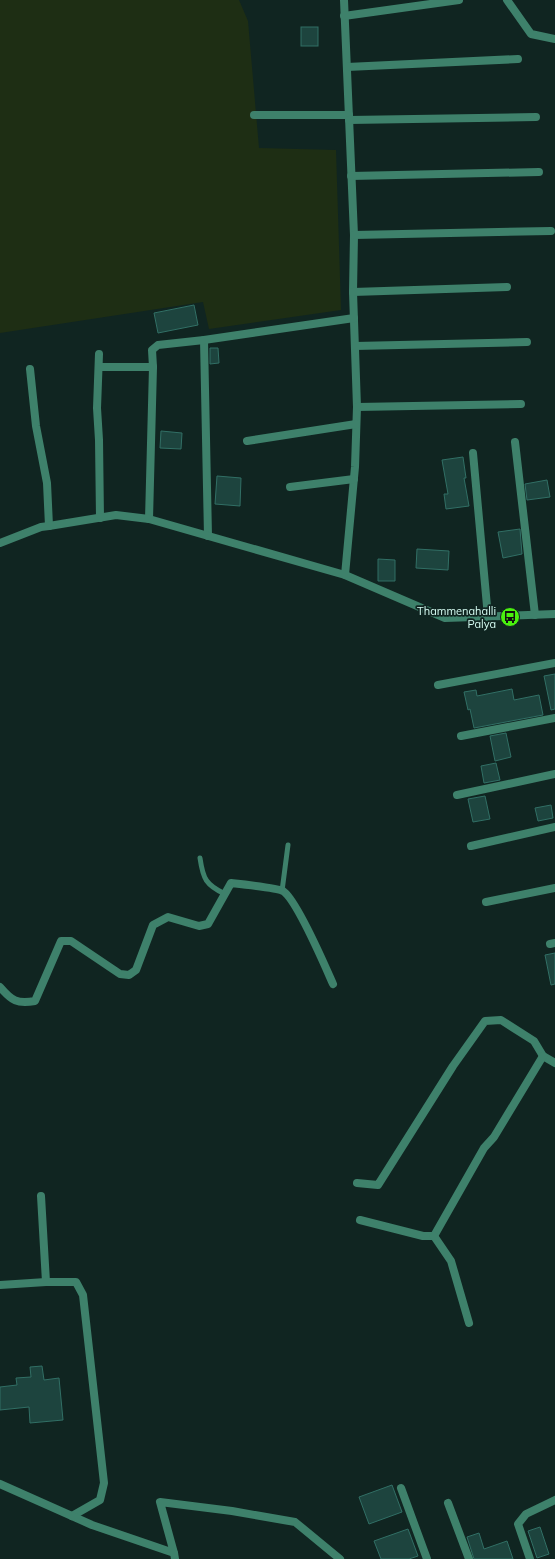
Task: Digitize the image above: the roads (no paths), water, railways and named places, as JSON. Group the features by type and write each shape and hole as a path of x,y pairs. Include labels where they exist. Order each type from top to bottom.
{"street":[{"path":"344,0 354,235 353,292 357,407 354,478 345,575"},
{"path":"344,16 458,0"},
{"path":"507,0 531,34 555,39"},
{"path":"347,67 518,59"},
{"path":"254,115 349,118 536,116"},
{"path":"351,176 539,172"},
{"path":"354,235 551,231"},
{"path":"353,292 507,286"},
{"path":"149,519 153,367 152,350 158,345 204,340 354,318"},
{"path":"204,340 208,536"},
{"path":"355,346 527,342"},
{"path":"100,354 97,408 100,440 100,518"},
{"path":"99,367 153,367"},
{"path":"30,369 36,426 46,483 49,526"},
{"path":"357,407 521,404"},
{"path":"247,441 356,424"},
{"path":"515,442 535,615"},
{"path":"473,453 488,617"},
{"path":"290,487 354,478"},
{"path":"0,543 40,527 116,515 149,519 345,575 445,618 555,614"},
{"path":"438,685 555,663"},
{"path":"461,736 555,718"},
{"path":"457,795 555,774"},
{"path":"471,846 555,827"},
{"path":"0,988 10,999 23,1003 35,1001 61,941 71,941 120,974 129,975 136,970 153,925 168,917 199,926 208,924 231,883 282,891 289,897 309,932 333,984"},
{"path":"486,902 555,888"},
{"path":"357,1183 378,1185 453,1066 485,1021 500,1020 534,1041 543,1056 555,1063"},
{"path":"434,1236 484,1148 494,1138 543,1056"},
{"path":"41,1196 46,1282"},
{"path":"360,1220 423,1236 434,1236"},
{"path":"434,1236 451,1261 469,1322"},
{"path":"0,1286 46,1282 76,1282 84,1295 104,1483 100,1500 72,1516"},
{"path":"0,1484 92,1525 174,1556"},
{"path":"401,1488 427,1559"},
{"path":"530,1559 518,1524 526,1514 555,1500"},
{"path":"174,1556 160,1502 232,1511 295,1522 340,1559"},
{"path":"448,1503 468,1559"}],"lane":[{"path":"282,891 288,845"},
{"path":"200,858 204,879 213,888 225,894"}],"place":[{"name":"Thammenahalli Palya","path":"510,617"}]}
